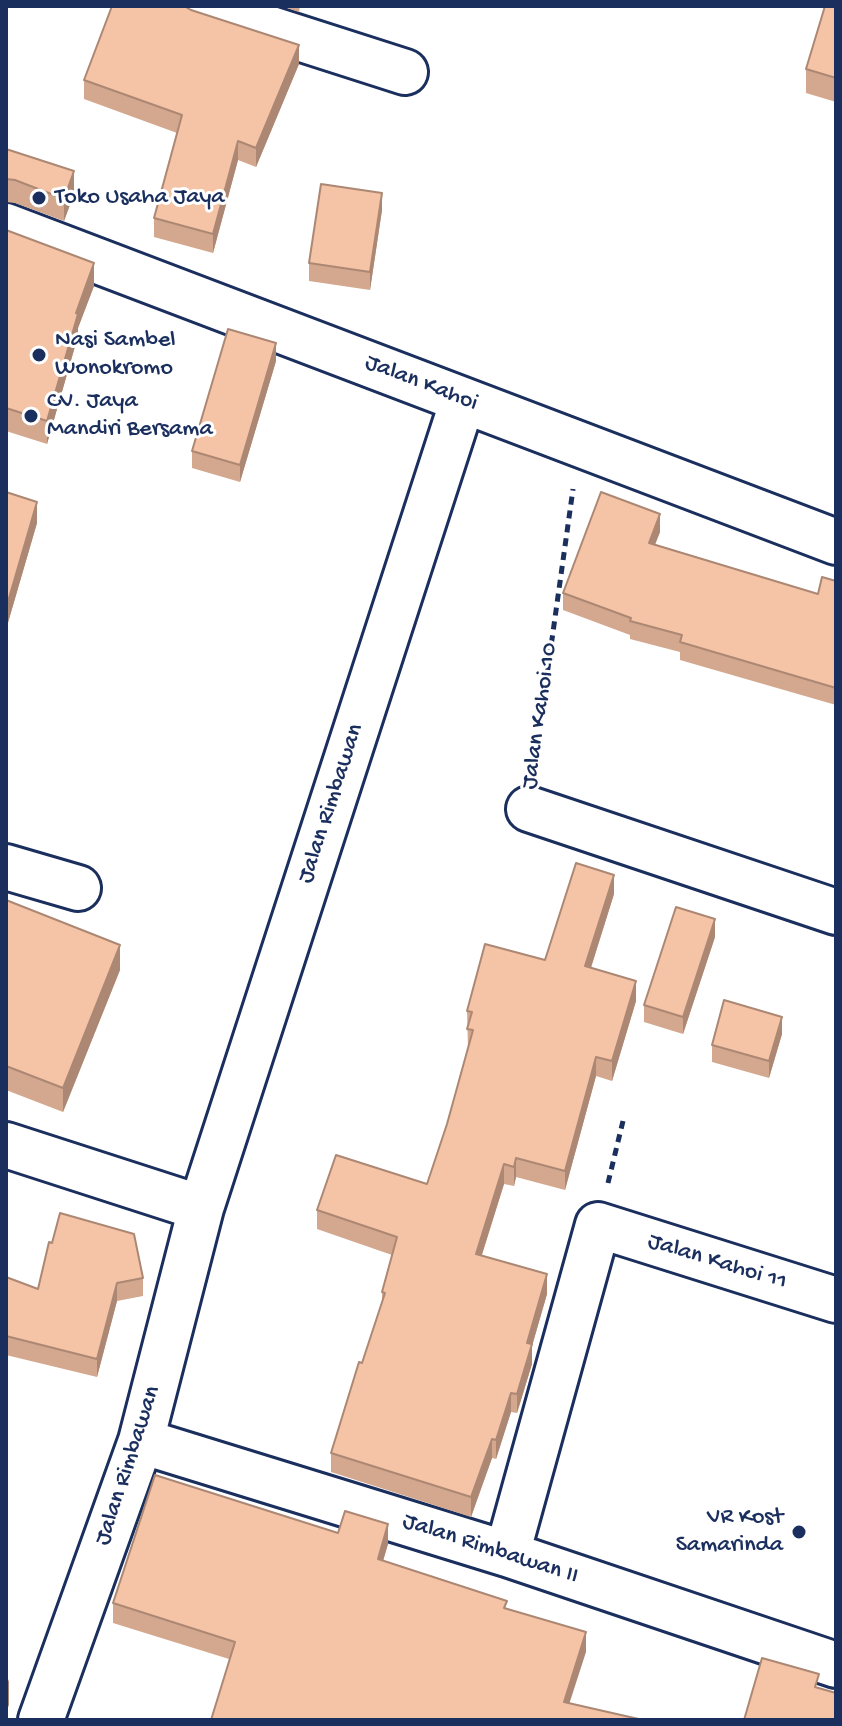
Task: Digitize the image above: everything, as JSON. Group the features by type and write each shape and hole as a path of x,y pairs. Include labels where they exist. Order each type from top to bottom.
{"street":[{"path":"199,6 405,72"},
{"name":"Jalan Kahoi","path":"6,226 836,542"},
{"name":"Jalan Rimbawan","path":"41,1720 141,1441 201,1208 463,400"},
{"name":"Jalan Kahoi 10","path":"529,809 836,912"},
{"path":"6,867 78,888"},
{"path":"6,1145 201,1208"},
{"path":"507,1554 598,1225"},
{"name":"Jalan Kahoi 11","path":"598,1225 836,1300"},
{"name":"Jalan Rimbawan II","path":"141,1441 507,1554 836,1665"}],"path":[{"name":"Jalan Kahoi 10","path":"529,809 579,444"},
{"path":"598,1225 623,1121"}],"building":[{"path":"112,6 184,6 299,45 256,148 238,141 213,234 154,218 182,115 84,80"},
{"path":"825,6 836,6 836,78 806,69"},
{"path":"6,149 74,171 64,199 6,179"},
{"path":"321,184 382,193 370,272 309,263"},
{"path":"6,230 94,263 76,313 47,421 6,408"},
{"path":"228,329 276,343 240,465 192,451"},
{"path":"6,492 37,502 7,605 6,605"},
{"path":"601,492 660,514 649,543 818,594 822,577 836,581 836,688 680,642 682,635 630,621 631,618 563,593"},
{"path":"576,863 614,875 585,966 636,981 612,1061 596,1057 565,1171 516,1158 514,1167 504,1164 476,1254 547,1274 527,1343 532,1344 517,1394 511,1393 496,1440 492,1439 471,1497 331,1453 359,1362 362,1363 385,1293 382,1292 397,1237 317,1210 336,1155 427,1184 473,1030 467,1029 472,1012 467,1011 485,944 545,960"},
{"path":"6,900 120,945 63,1088 6,1066"},
{"path":"676,907 715,919 683,1017 644,1005"},
{"path":"724,1000 782,1017 769,1061 712,1045"},
{"path":"60,1213 134,1234 143,1278 117,1283 97,1359 6,1336 6,1277 38,1289 49,1242 52,1243"},
{"path":"155,1475 338,1533 345,1511 388,1524 378,1559 507,1601 504,1608 586,1632 564,1702 643,1720 211,1720 235,1642 113,1603"},
{"path":"762,1658 819,1674 815,1687 836,1693 836,1720 744,1720"}],"place":[{"name":"Toko Usaha Jaya","path":"39,198"},
{"name":"Nasi Sambel Wonokromo","path":"39,355"},
{"name":"CV. Jaya Mandiri Bersama","path":"31,416"},
{"name":"VR Kost Samarinda","path":"799,1532"}]}
